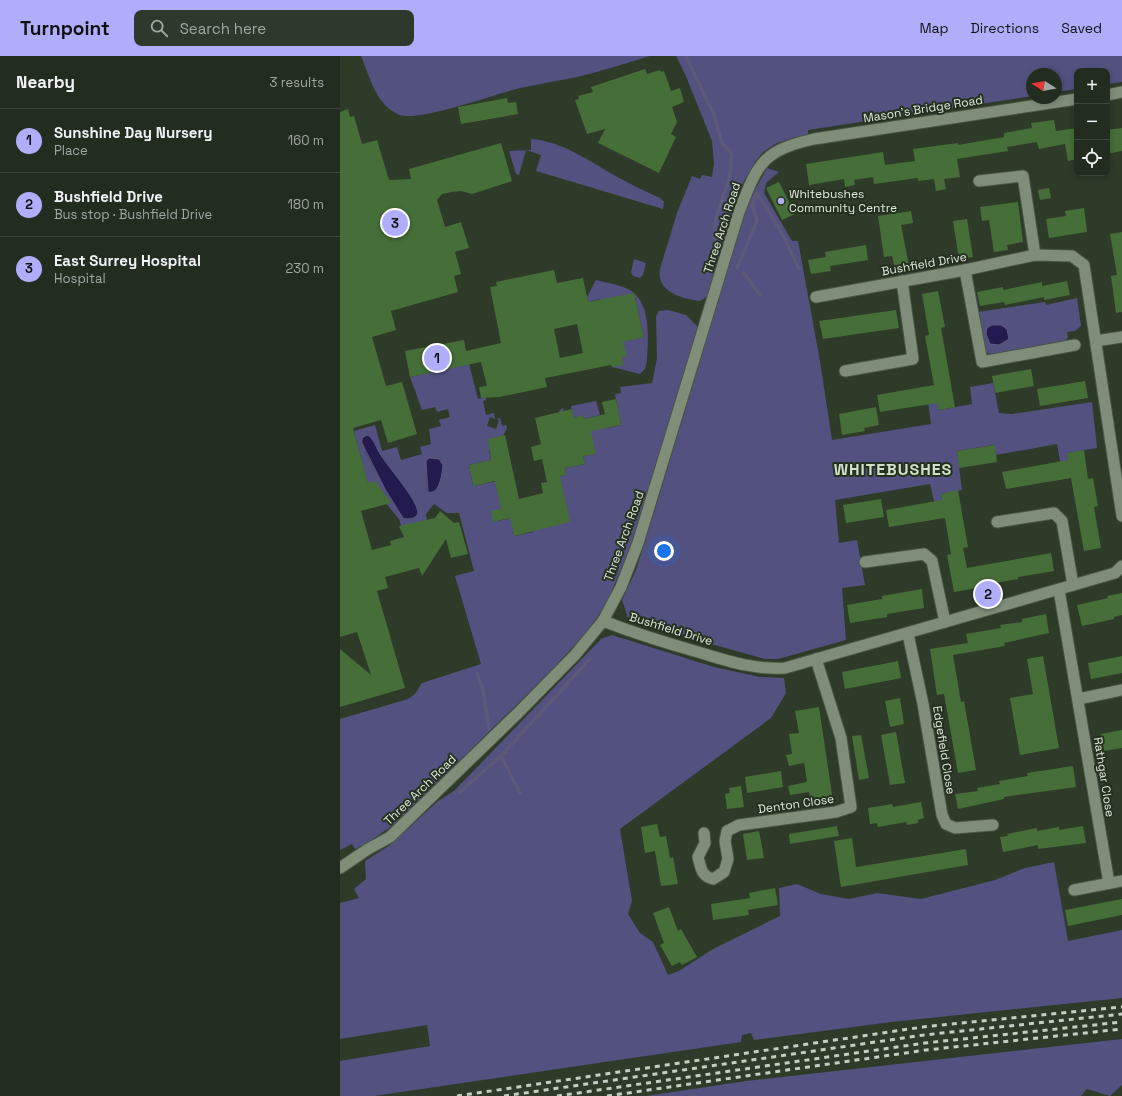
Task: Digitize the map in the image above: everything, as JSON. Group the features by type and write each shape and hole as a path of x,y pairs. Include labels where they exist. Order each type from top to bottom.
{"street":[{"path":"1110,94 1122,92"},
{"name":"Mason's Bridge Road","path":"775,152 790,145 814,139 1074,99"},
{"name":"Three Arch Road","path":"340,868 368,849 390,837 517,714 575,655 603,620 621,587 638,543 739,212 759,168 775,152"},
{"path":"979,182 1023,176 1035,256"},
{"name":"Bushfield Drive","path":"816,297 1035,256 1072,256 1084,265 1122,516"},
{"path":"965,270 982,362 1075,345"},
{"path":"845,371 913,359 902,281"},
{"path":"1096,341 1122,337"},
{"path":"997,522 1054,513 1062,521 1073,585"},
{"path":"865,562 924,554 932,560 945,622"},
{"name":"Bushfield Drive","path":"603,620 639,635 744,666 766,670 785,668 1059,590 1115,573 1122,566"},
{"name":"Rathgar Close","path":"1059,590 1109,883"},
{"name":"Edgefield Close","path":"908,634 923,704 942,815 946,824 955,828 993,825"},
{"name":"Denton Close","path":"704,833 705,843 698,857 702,872 706,877 713,879 724,872 728,859 726,841 727,831 739,825 836,812 851,807 841,738 816,659"},
{"path":"1078,699 1122,690"},
{"name":"Three Arch Road","path":"340,860 368,849"},
{"path":"1074,890 1122,881"}],"shaded area":[{"path":"361,56 650,56 577,77 520,88 440,111 410,116 400,115 392,111 379,98"},
{"path":"676,56 1122,56 1122,82 1110,84 1110,68 1074,68 1074,89 1062,91 1062,68 1026,68 1026,97 808,130 808,134 777,143 763,152 755,162 743,183 720,252 711,290 708,296 700,301 678,296 672,293 666,289 660,277 660,269 677,213 692,176 700,179 702,175 712,177 714,163 712,141 685,74"},
{"path":"531,139 555,144 567,149 626,182 660,198 664,202 663,209 536,171 541,155 527,150 531,150"},
{"path":"526,150 519,175 516,174 509,151"},
{"path":"767,168 779,172 766,183 764,193 792,241 798,241 820,361 832,440 931,424 928,401 937,399 939,410 972,404 970,387 993,383 999,413 1012,414 1092,402 1097,448 1067,453 1069,465 1061,466 1057,444 996,455 994,445 957,451 962,490 941,494 943,504 935,505 930,484 835,500 839,543 857,540 865,585 842,588 846,640 778,659 765,659 633,622 628,618 622,600 636,570 743,218 752,195"},
{"path":"634,259 646,263 643,275 640,278 633,276 631,272"},
{"path":"596,280 621,286 634,293 616,297 604,318 600,299 588,302 587,297"},
{"path":"634,293 643,307 647,325 647,361 645,369 640,374 612,367 605,332 625,341 644,337"},
{"path":"1077,298 1081,326 1075,331 1067,332 1068,337 1064,343 989,354 984,352 978,312 1045,302 1046,305"},
{"path":"668,310 686,315 697,326 698,331 632,544 609,597 597,618 552,670 396,823 367,843 355,849 352,844 340,850 340,719 408,699 415,694 422,683 481,664 455,576 474,571 459,513 447,513 434,504 426,514 427,520 403,531 399,519 372,487 369,488 354,431 375,425 382,451 397,447 401,460 422,454 420,447 431,444 429,429 441,426 439,420 450,417 448,409 437,412 435,407 422,410 410,377 469,364 478,399 486,397 486,400 483,401 486,415 494,413 495,419 490,417 487,426 496,429 499,420 496,419 500,418 502,426 506,425 507,428 503,436 489,450 491,460 469,465 473,486 497,481 501,509 493,522 511,518 514,536 533,532 530,515 560,476 566,475 565,468 585,464 583,456 596,454 587,433 606,418 608,428 621,425 615,394 621,393 620,387 652,383 657,358 656,316 659,311","holes":["367,435 371,438 380,454 414,502 415,517 407,519 403,518 385,489 365,451","429,458 435,458 441,461 429,493 427,490 426,464"]},
{"path":"992,325 1001,325 1007,329 1009,339 999,345 990,344 986,334 987,328"},
{"path":"596,401 600,415 584,419 583,416 561,420 559,412 561,409 563,408 565,414 572,412 571,406"},
{"path":"367,435 373,440 383,459 413,499 418,513 414,518 403,518 385,489 362,443 362,438"},
{"path":"429,458 439,459 443,465 440,483 432,492 428,492 426,461"},
{"path":"612,635 714,667 760,677 784,678 786,693 771,718 620,829 632,901 628,914 640,933 653,942 668,975 679,971 713,949 780,916 779,888 797,884 821,894 849,899 877,893 921,899 995,880 1025,868 1054,862 1068,941 1122,930 1122,998 891,1022 754,1040 751,1033 742,1035 741,1042 374,1096 340,1096 340,1061 430,1046 427,1025 340,1039 340,903 359,898 354,889 366,879 365,861 390,845 438,801 454,791 601,639"},
{"path":"1122,1039 1122,1085 1110,1096 1087,1089 1081,1096 646,1096 746,1081"}],"building":[{"path":"645,69 647,74 660,70 661,72 664,71 671,91 680,88 684,102 672,107 677,122 671,134 676,137 659,173 598,143 605,129 587,134 575,100 579,99 578,96 593,92 591,87"},
{"path":"507,98 508,103 516,102 518,114 461,124 458,107"},
{"path":"348,109 350,117 354,116 362,144 377,140 389,180 411,179 409,169 501,143 512,181 472,194 461,191 442,194 437,200 445,227 461,222 469,248 455,252 461,274 454,276 458,292 391,311 396,330 372,337 386,386 402,382 417,434 388,443 381,420 353,428 368,483 375,481 391,503 361,511 372,550 391,545 390,541 404,537 399,526 435,518 440,511 454,523 459,522 468,554 451,558 446,539 422,576 419,568 385,577 388,588 377,591 405,688 340,707 340,649 371,675 357,632 340,637 340,112"},
{"path":"1054,120 1056,131 1074,128 1074,160 1068,161 1065,144 1039,149 1037,142 1007,147 1008,151 957,159 960,177 944,179 946,189 936,191 934,179 918,181 918,178 874,184 873,177 854,180 855,185 845,187 844,179 809,185 806,164 883,152 885,165 915,161 913,149 958,143 958,145 1004,137 1004,133 1032,128 1031,123"},
{"path":"1122,128 1122,151 1110,153 1110,130"},
{"name":"Whitebushes Community Centre","path":"779,182 795,214 782,220 766,188"},
{"path":"1049,188 1051,198 1040,200 1038,190"},
{"path":"1018,202 1023,242 1007,245 1008,250 994,252 989,220 982,221 980,207"},
{"path":"1084,208 1087,232 1049,238 1046,219 1066,216 1065,211"},
{"path":"911,211 913,223 901,225 909,266 895,269 892,256 884,257 878,216"},
{"path":"967,219 973,257 959,259 953,221"},
{"path":"1122,232 1122,312 1116,313 1111,276 1117,275 1110,234"},
{"path":"866,245 868,260 830,266 831,271 811,274 808,260 826,257 825,252"},
{"path":"554,270 557,283 583,278 588,302 634,293 644,337 623,342 627,356 622,357 624,365 612,367 611,365 545,378 547,387 499,397 481,398 479,387 487,386 481,362 410,377 405,351 464,340 466,351 501,343 490,287 497,286 496,282","holes":["577,324 583,353 560,358 554,329"]},
{"path":"1067,281 1070,295 1044,300 1044,297 1005,305 1004,302 980,306 977,292 1003,287 1003,290 1042,282 1042,286"},
{"path":"938,291 945,327 941,328 955,407 939,410 937,403 880,412 877,395 934,385 925,336 929,335 922,294"},
{"path":"896,310 899,328 823,339 819,321"},
{"path":"1031,369 1034,386 995,393 992,376"},
{"path":"1085,381 1088,398 1040,406 1037,389"},
{"path":"616,399 621,425 591,431 596,454 583,456 585,464 565,468 566,475 560,476 570,522 514,536 510,518 493,522 491,511 501,509 495,481 473,486 469,465 491,460 488,439 505,435 519,499 543,493 541,483 547,482 542,459 534,461 531,447 541,444 535,418 572,409 574,418 583,415 584,419 605,414 602,402"},
{"path":"876,407 879,425 864,428 865,431 842,435 839,414"},
{"path":"995,445 997,462 959,468 957,451"},
{"path":"1084,450 1088,479 1093,478 1098,506 1094,507 1101,548 1084,551 1071,478 1006,489 1002,472 1068,460 1067,453"},
{"path":"958,490 968,547 963,548 967,568 1051,553 1054,571 1018,577 1018,579 977,586 977,588 954,592 947,555 951,554 945,518 889,527 886,510 942,500 941,494"},
{"path":"881,499 884,517 846,523 843,505"},
{"path":"922,589 924,608 887,614 887,617 850,623 847,605 882,599 882,596"},
{"path":"1122,593 1122,615 1114,617 1114,619 1082,626 1077,605 1108,598 1107,596"},
{"path":"1046,614 1049,633 1004,643 1005,646 953,655 961,702 964,701 976,770 958,773 944,694 937,695 930,649 968,643 966,634 1001,628 1000,625 1022,622 1022,619"},
{"path":"1043,656 1059,748 1020,755 1010,698 1033,694 1027,659"},
{"path":"1122,656 1122,673 1091,679 1088,663"},
{"path":"898,661 901,678 845,689 842,672"},
{"path":"900,698 904,724 890,727 885,701"},
{"path":"819,707 833,801 811,805 809,792 790,795 788,786 807,782 804,763 789,766 786,755 792,754 789,734 799,733 795,711"},
{"path":"1122,730 1122,748 1104,751 1101,734"},
{"path":"896,732 905,783 890,785 881,735"},
{"path":"861,735 869,778 859,780 852,736"},
{"path":"1073,766 1076,787 1004,797 1004,799 958,809 955,794 978,791 977,788 1000,784 999,781 1028,776 1027,773"},
{"path":"781,771 783,787 747,793 745,777"},
{"path":"741,786 744,807 727,809 725,794 730,793 729,788"},
{"path":"921,802 924,818 918,820 918,823 907,825 906,822 878,827 877,823 870,824 868,808 892,804 893,807"},
{"path":"657,824 660,837 666,836 670,858 673,857 678,884 661,886 655,851 645,853 641,827"},
{"path":"837,826 839,836 790,844 789,834"},
{"path":"1083,826 1086,843 1038,849 1038,845 1003,852 1000,837 1008,836 1007,834 1037,828 1037,831 1059,827 1059,830"},
{"path":"759,831 764,858 747,860 743,834"},
{"path":"852,838 856,867 966,849 968,865 841,887 834,841"},
{"path":"775,888 778,905 748,910 749,915 713,920 711,904 750,898 749,893"},
{"path":"1122,899 1122,915 1068,926 1065,910"},
{"path":"669,907 678,931 681,929 697,957 682,965 680,962 672,966 660,945 664,943 653,913"}],"waterway":[{"path":"686,56 714,115 722,143 732,154 729,178 716,219 714,235 715,242"},
{"path":"737,268 757,221 752,204 757,193 784,237 799,269"},
{"path":"744,273 760,295"},
{"path":"460,792 501,756 590,659"},
{"path":"477,673 483,690 489,729"},
{"path":"501,756 520,793"}],"railway":[{"path":"457,1096 923,1027 1122,1007"},
{"path":"504,1096 924,1035 1122,1014"},
{"path":"557,1096 925,1043 1122,1022"},
{"path":"607,1096 926,1050 1122,1029"}],"place":[{"name":"Whitebushes Community Centre","path":"781,201"},
{"name":"East Surrey Hospital","path":"395,223"},
{"name":"Sunshine Day Nursery","path":"437,358"},
{"name":"Bushfield Drive","path":"988,594"}],"district":[{"name":"WHITEBUSHES","path":"893,469"}]}
